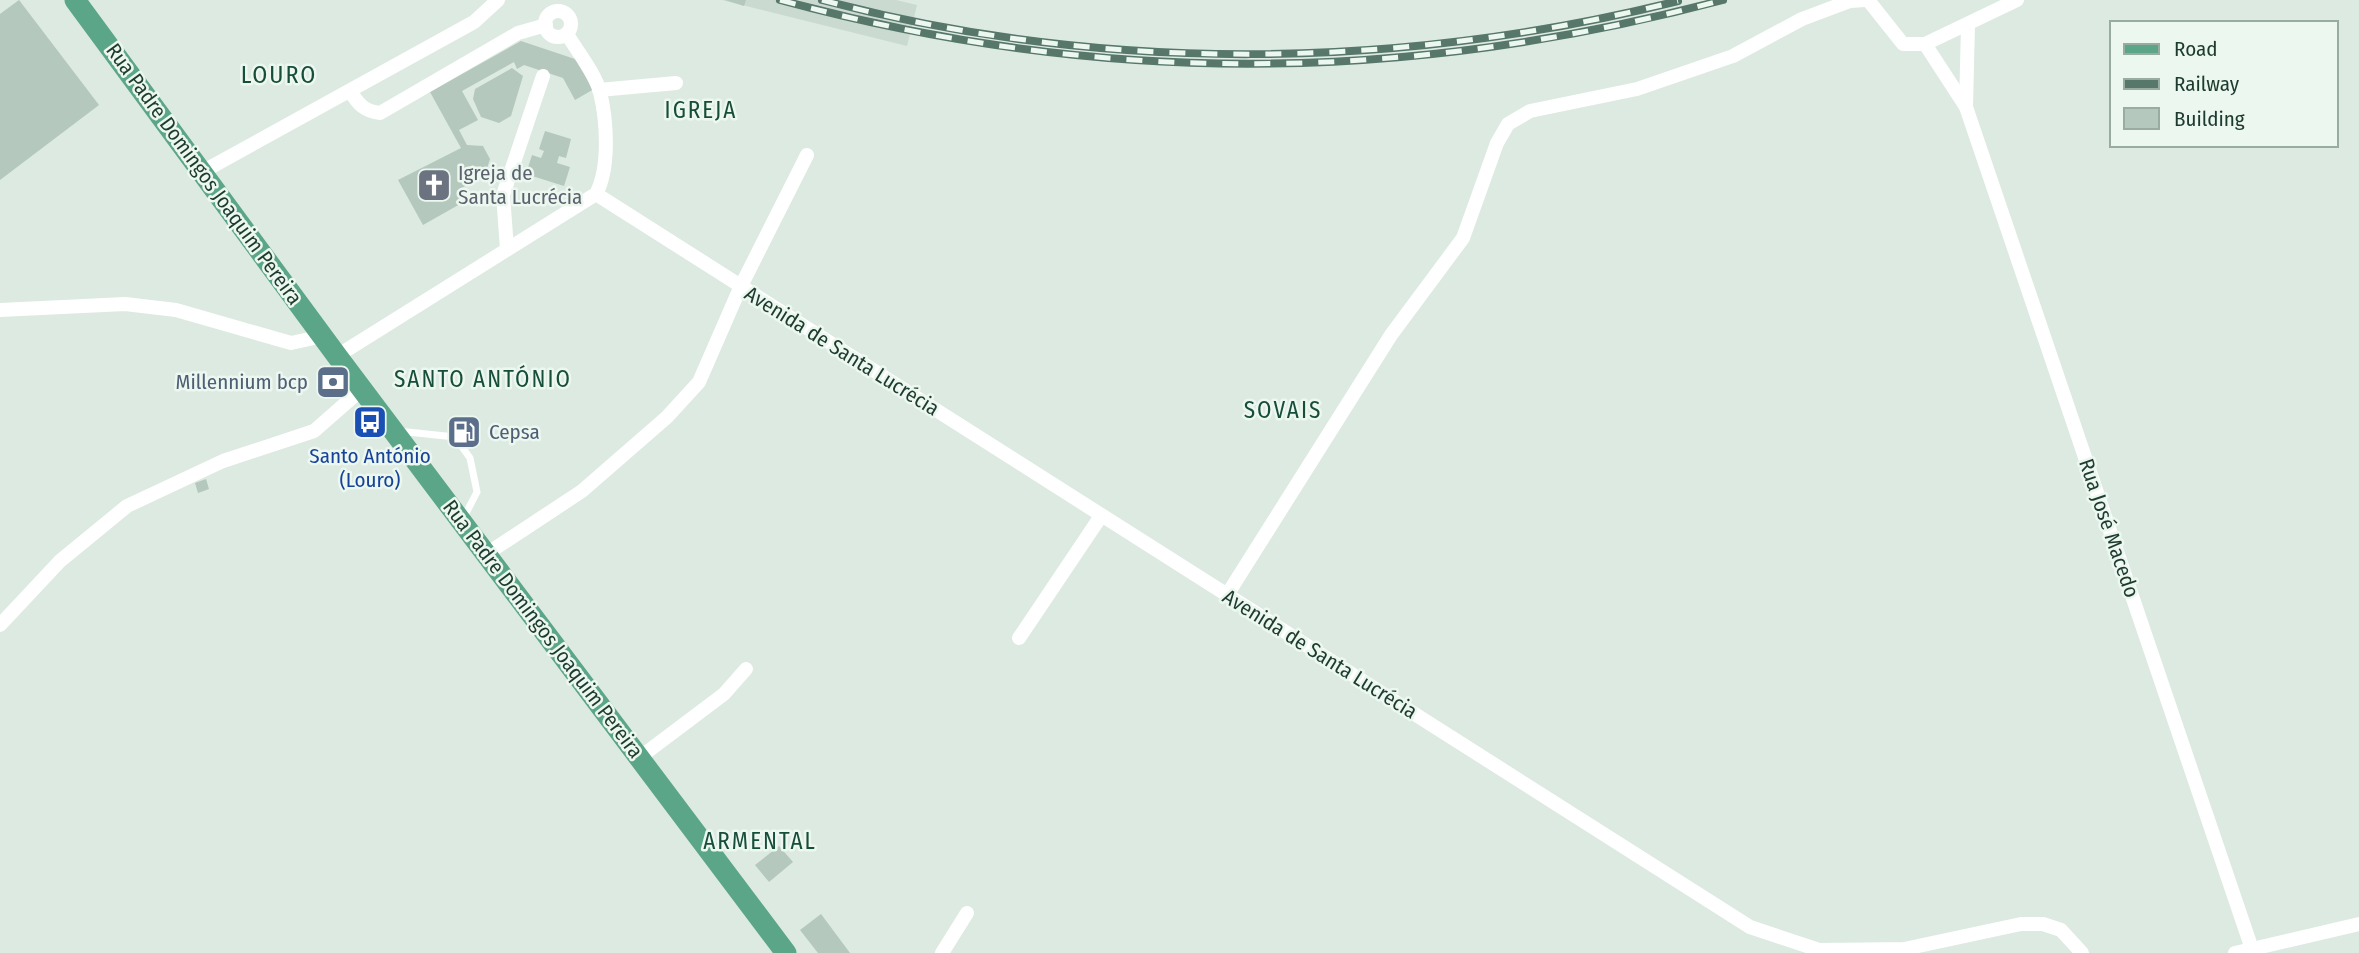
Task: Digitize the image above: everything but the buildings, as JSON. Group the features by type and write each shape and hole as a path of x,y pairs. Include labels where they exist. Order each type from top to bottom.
{"main road":[{"name":"Rua Padre Domingos Joaquim Pereira","path":"75,0 362,389 488,553 786,953"}],"street":[{"path":"202,172 474,22 498,0"},
{"path":"1227,595 1391,335 1463,238 1497,143 1508,124 1530,111 1637,89 1734,56 1802,19 1850,1 1867,0 1903,44 1925,44 2017,0"},
{"path":"337,355 596,194 605,178 606,162 599,90 567,34 571,23 564,6 549,15 546,25"},
{"name":"Rua José Macedo","path":"1966,107 1968,24"},
{"path":"350,91 358,104 369,112 380,113 518,33 546,25"},
{"path":"546,25 555,36 567,34"},
{"name":"Rua José Macedo","path":"1925,44 1966,107 2252,948"},
{"path":"507,249 503,195 543,76"},
{"path":"599,90 676,83"},
{"path":"488,553 582,491 667,417 699,382 740,288 807,155"},
{"name":"Avenida de Santa Lucrécia","path":"596,194 740,288 1750,927 1819,950 1904,949 2021,924 2043,924 2061,930 2082,953"},
{"path":"0,310 125,304 176,310 291,343 323,336"},
{"path":"0,625 60,562 127,506 223,461 314,431 362,389"},
{"path":"1019,638 1101,516"},
{"path":"639,758 724,694 746,669"},
{"path":"942,953 967,914"},
{"path":"2235,953 2359,924"}],"lane":[{"path":"394,430 455,437 470,458 477,492 462,520"}],"shaded area":[{"path":"722,0 896,0 917,5 907,46"}],"railway":[{"path":"780,0 899,28 1016,48 1134,60 1252,64 1369,60 1486,48 1604,28 1723,0"},
{"path":"822,0 927,24 1034,41 1142,51 1250,54 1359,51 1466,40 1573,24 1678,1"}],"place":[{"name":"Igreja de Santa Lucrécia","path":"434,185"},
{"name":"Millennium bcp","path":"333,382"},
{"name":"Santo António (Louro)","path":"370,422"},
{"name":"Cepsa","path":"464,432"}],"district":[{"name":"LOURO","path":"279,75"},
{"name":"IGREJA","path":"701,110"},
{"name":"SANTO ANTÓNIO","path":"483,379"},
{"name":"SOVAIS","path":"1283,410"},
{"name":"ARMENTAL","path":"760,841"}]}
